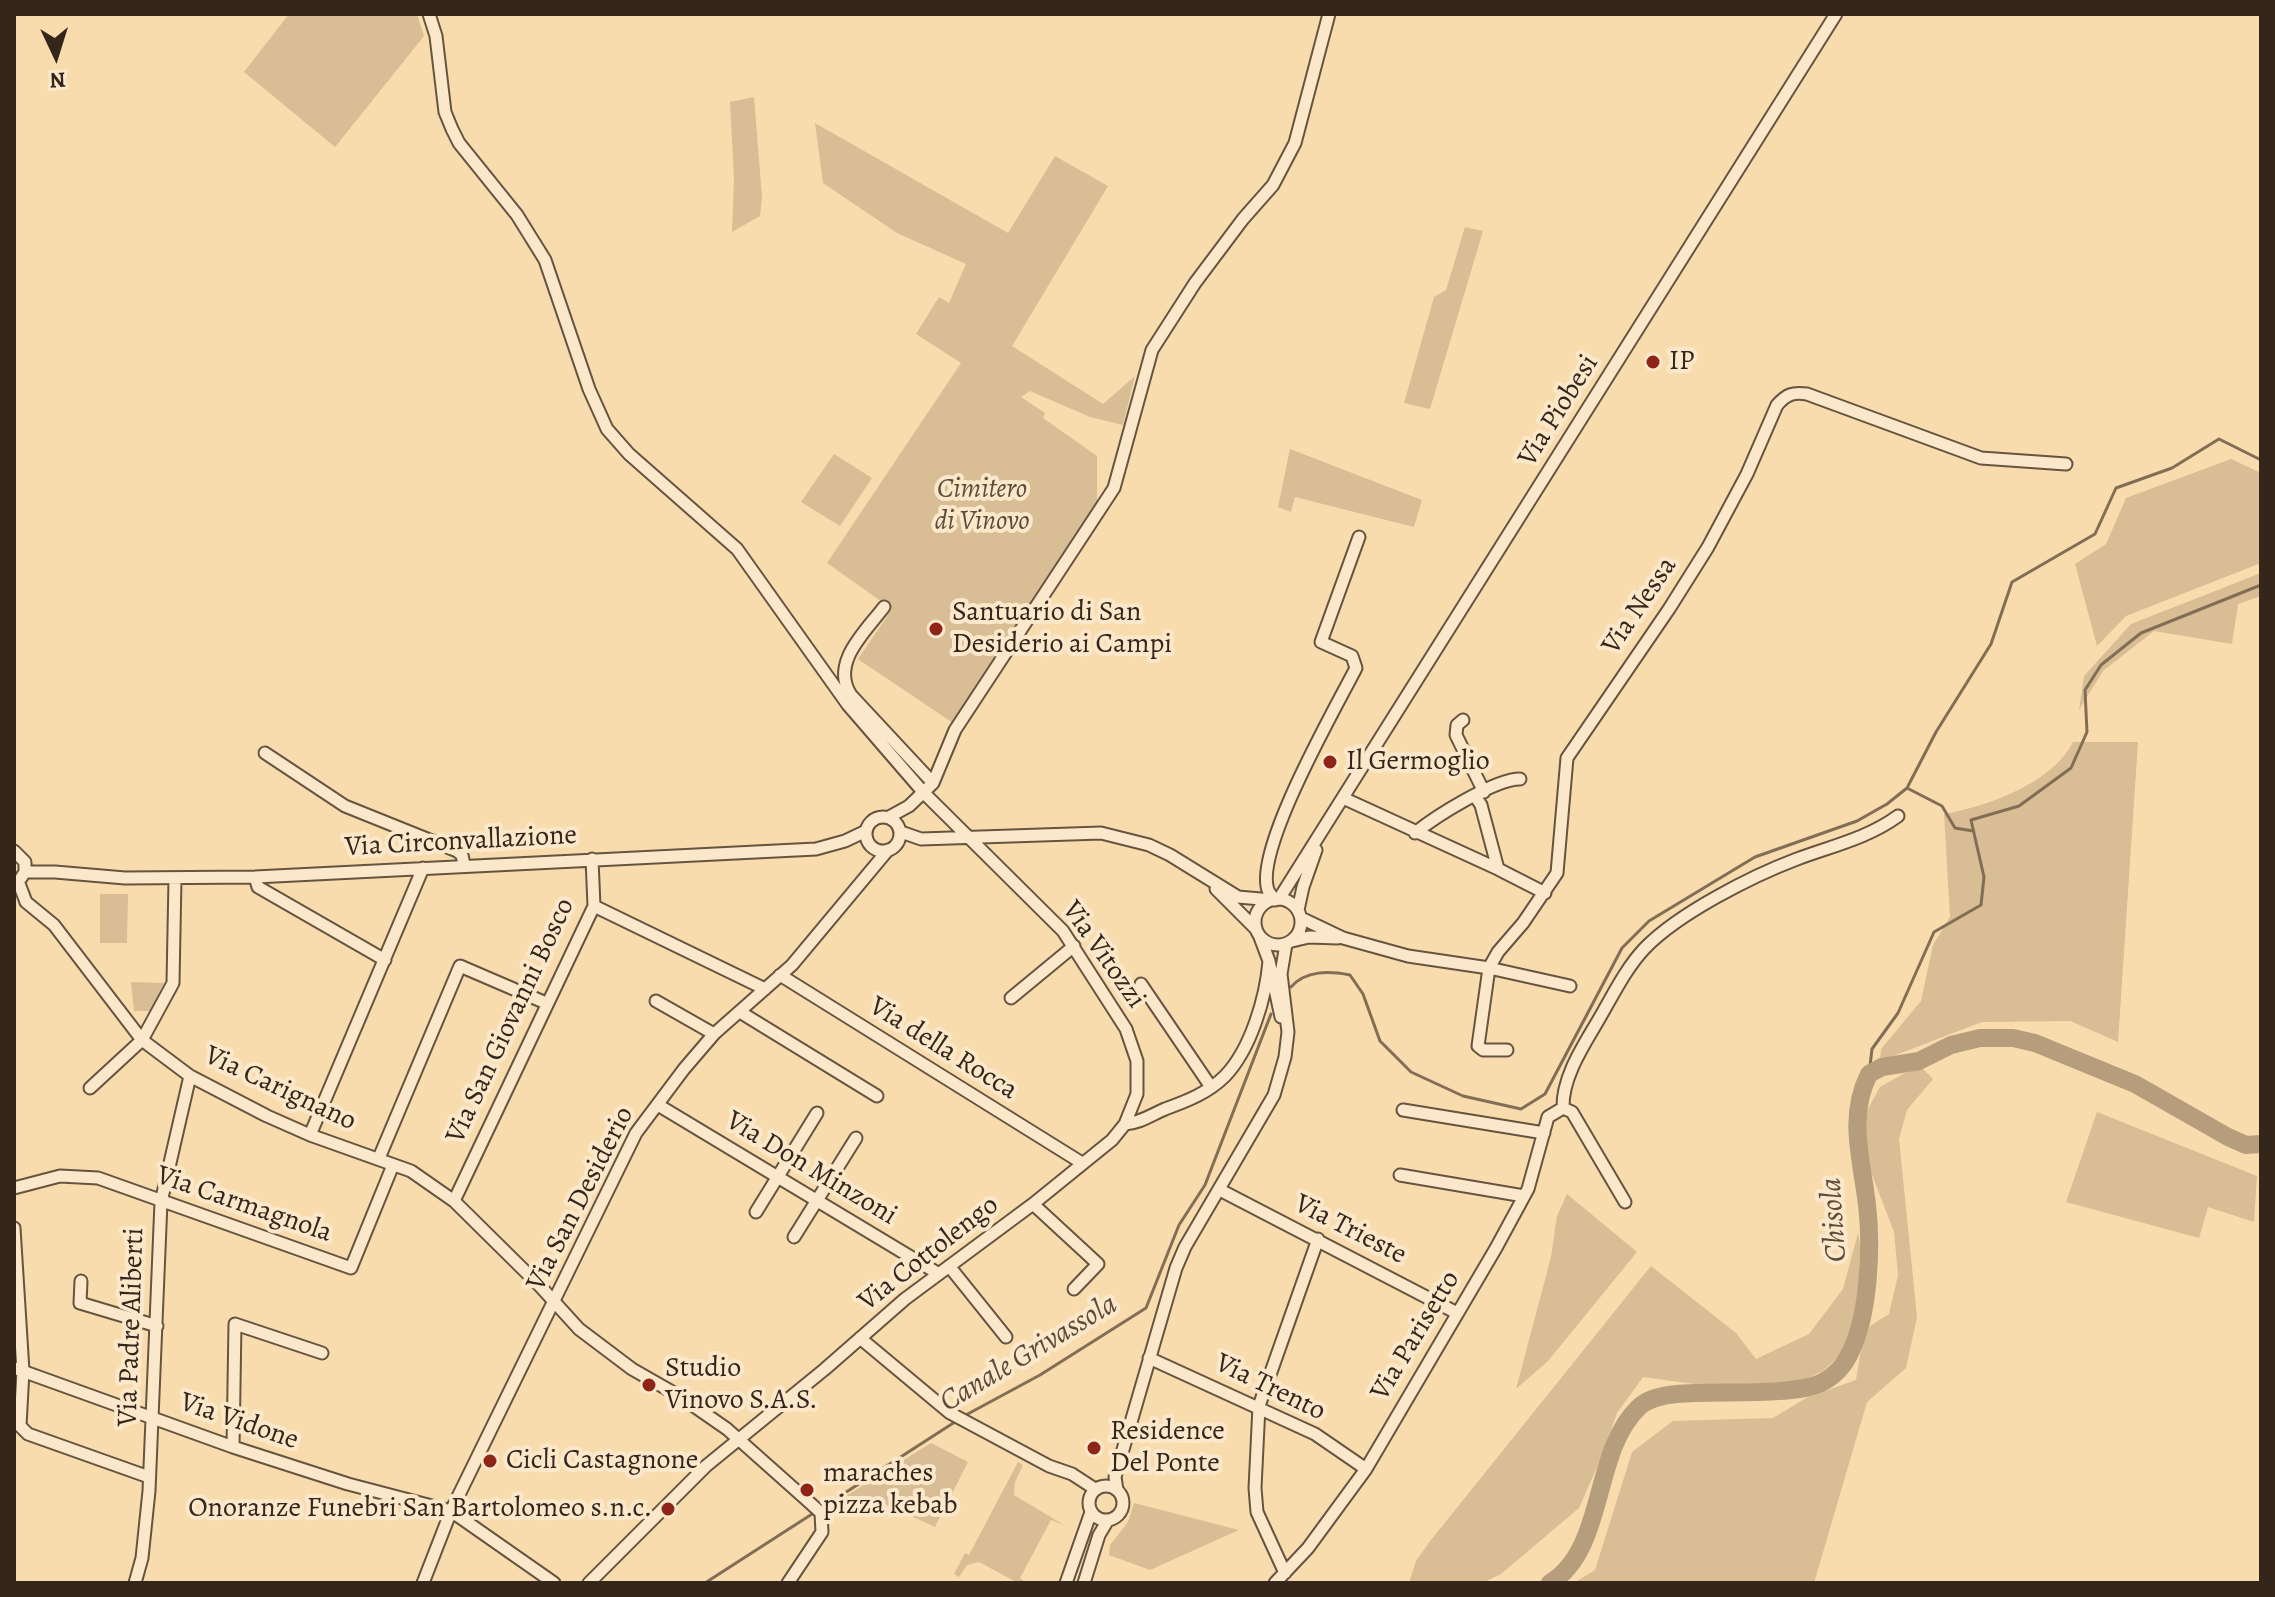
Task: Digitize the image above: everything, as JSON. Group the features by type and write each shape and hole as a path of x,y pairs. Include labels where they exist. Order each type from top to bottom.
{"street":[{"name":"Via Vitozzi","path":"429,14 436,36 445,112 452,129 459,143 517,215 545,260 589,389 607,429 629,454 737,549 848,705 924,793 1063,931 1133,1044 1137,1061 1137,1094 1125,1124"},
{"path":"881,854 867,836 875,819 889,817 909,806 933,783 955,730 1114,488 1152,350 1195,283 1273,185 1295,143 1329,14"},
{"name":"Via Piobesi","path":"1275,900 1322,833 1836,14"},
{"name":"Via Nessa","path":"1489,968 1557,873 1567,758 1708,547 1747,474 1777,405 1785,396 1807,394 1981,458 2066,464"},
{"path":"1275,900 1267,889 1270,850 1290,798 1356,668 1352,656 1321,642 1359,537"},
{"path":"884,607 846,660 844,681 851,695 933,783"},
{"path":"1463,720 1457,725 1456,735 1480,794 1498,869"},
{"path":"265,753 345,806 457,851 462,855 464,865"},
{"path":"1415,833 1509,779 1520,779"},
{"path":"1343,798 1545,893"},
{"path":"900,834 909,806"},
{"path":"1625,1202 1563,1099 1584,1045 1631,965 1661,933 1749,880 1787,862 1883,827 1898,816"},
{"path":"889,817 900,834 921,839 1101,833 1149,845 1238,897 1293,905 1299,914 1343,938 1414,958 1489,968 1570,986"},
{"name":"Via Piobesi","path":"1299,914 1303,887 1322,833"},
{"name":"Via San Desiderio","path":"423,1583 451,1511 636,1133 714,1034 780,975 900,834"},
{"name":"Via Circonvallazione","path":"19,879 55,872 125,878 255,877 816,849 867,836"},
{"name":"Via Circonvallazione","path":"18,854 55,872"},
{"name":"Via Carignano","path":"18,854 20,901 54,925 142,1040 190,1076 310,1135 411,1171 454,1201 579,1329 632,1369 681,1397 739,1439 819,1511 822,1532 788,1583"},
{"name":"Via San Giovanni Bosco","path":"454,1201 594,906 592,859"},
{"path":"310,1135 423,868"},
{"path":"255,877 258,887 385,960"},
{"path":"90,1088 142,1040 173,983 175,879"},
{"path":"1207,879 1272,945 1309,937 1343,938"},
{"path":"1275,900 1265,903 1256,915 1258,933 1269,961 1278,1003 1285,1057"},
{"path":"594,906 765,989"},
{"path":"1084,1583 1099,1535 1105,1488 1180,1257 1274,1095 1285,1057 1288,1032 1281,974 1289,942 1300,931 1299,914"},
{"path":"1011,998 1074,946"},
{"name":"Via Cottolengo","path":"589,1583 706,1466 905,1299 1033,1204 1112,1140 1125,1124 1142,1121 1194,1098 1226,1075 1262,1006 1269,961"},
{"path":"379,1158 460,966 546,1003"},
{"path":"1489,968 1478,1046 1483,1050 1507,1050"},
{"name":"Via della Rocca","path":"780,975 1082,1163"},
{"path":"1141,984 1211,1087"},
{"path":"656,1001 714,1034"},
{"path":"740,1012 877,1096"},
{"name":"Via Padre Aliberti","path":"135,1583 142,1558 149,1477 161,1202 190,1076"},
{"name":"Via Don Minzoni","path":"658,1105 817,1200 944,1270"},
{"path":"1403,1110 1544,1133"},
{"name":"Via Parisetto","path":"1275,1583 1337,1510 1366,1469 1524,1196 1548,1117 1568,1110"},
{"path":"756,1212 817,1113"},
{"path":"794,1237 856,1138"},
{"name":"Via Carmagnola","path":"14,1188 60,1176 98,1178 351,1268 393,1165"},
{"path":"1400,1175 1524,1196"},
{"name":"Via Trieste","path":"1220,1190 1457,1313"},
{"path":"1033,1204 1098,1264 1074,1289"},
{"path":"14,1228 20,1426 28,1434 149,1477"},
{"path":"1285,1573 1257,1512 1255,1488 1259,1406 1318,1239"},
{"path":"944,1270 1006,1337"},
{"path":"81,1281 80,1303 157,1326"},
{"path":"233,1447 235,1324 322,1353"},
{"path":"860,1338 960,1419 1049,1466 1072,1474 1080,1481 1105,1488 1123,1505 1118,1515 1099,1517"},
{"name":"Via Trento","path":"1149,1358 1315,1434 1366,1469"},
{"name":"Via Vidone","path":"19,1370 233,1447 348,1484 451,1511"},
{"path":"451,1511 554,1583"},
{"path":"1066,1583 1099,1517"}],"green space":[{"path":"289,14 417,14 424,36 335,147 244,72"},
{"path":"754,97 762,197 760,216 732,232 734,179 730,102"},
{"name":"Cimitero di Vinovo","path":"815,123 1008,233 1055,156 1108,186 1012,346 1103,404 1135,376 1123,425 1090,417 1030,391 1021,397 1045,413 1043,418 1097,456 1097,509 953,723 858,659 892,609 827,563 961,363 916,334 939,297 949,303 966,264 897,233 823,183"},
{"path":"1465,227 1483,231 1430,409 1404,403 1434,297 1446,290"},
{"path":"1290,449 1422,500 1414,527 1295,497 1291,512 1278,507"},
{"path":"834,454 872,478 840,526 801,502"},
{"path":"2231,459 2261,473 2261,563 2126,616 2097,646 2075,564 2106,544 2126,498"},
{"path":"2261,573 2261,596 2238,604 2232,644 2154,631 2103,671 2079,710 2084,676 2131,624"},
{"path":"2073,742 2138,742 2118,1042 2070,1021 1982,1022 1880,1061 1881,1049 1921,1001 1933,945 1950,917 1944,814 1979,806 2017,791 2050,770"},
{"path":"100,894 128,894 127,943 100,943"},
{"path":"131,982 164,983 150,1011 134,1011"},
{"path":"1919,1065 1933,1079 1907,1110 1899,1139 1917,1317 1906,1368 1867,1402 1814,1583 1574,1583 1595,1570 1632,1452 1673,1421 1773,1418 1808,1397 1856,1380 1860,1355 1870,1326 1889,1314 1898,1275 1894,1232 1866,1159 1863,1118 1880,1087"},
{"path":"2097,1112 2257,1176 2254,1222 2208,1207 2199,1238 2066,1202"},
{"path":"1567,1194 1637,1252 1548,1361 1516,1389 1551,1257 1557,1216"},
{"path":"1858,1233 1865,1265 1855,1326 1842,1353 1824,1370 1799,1383 1777,1388 1757,1385 1730,1389 1643,1377 1617,1413 1579,1508 1501,1574 1482,1583 1409,1583 1416,1561 1431,1540 1651,1266 1736,1333 1756,1359 1809,1334 1843,1289"},
{"path":"931,1443 968,1462 935,1527 867,1496 858,1511 851,1507 846,1496"},
{"path":"1018,1462 1023,1465 1015,1482 1014,1495 1064,1525 1051,1520 1020,1578 1027,1583 1018,1583 979,1562 967,1565 959,1577 954,1574 965,1553 969,1555"},
{"path":"1134,1503 1239,1530 1150,1570 1109,1555 1110,1545 1128,1522"}],"waterway":[{"name":"Canale Grivassola","path":"1291,987 1304,977 1318,973 1350,975 1363,994 1380,1041 1411,1072 1463,1096 1521,1109 1545,1094 1622,948 1649,921 1755,857 1857,821 1907,788 1936,732 1991,644 2012,582 2095,534 2116,488 2172,468 2219,439 2261,460"},
{"path":"1869,1074 1872,1049 1898,1013 1934,932 1981,905 1984,877 1971,820 2019,806 2071,768 2087,732 2085,690 2101,665 2141,633 2261,585"},
{"path":"1907,788 1942,806 1955,828 1973,831"},
{"name":"Canale Grivassola","path":"964,1416 1040,1375 1146,1308 1179,1225 1205,1185 1271,1014"},
{"name":"Chisola","path":"1550,1583 1568,1568 1581,1548 1613,1450 1623,1427 1642,1405 1672,1395 1772,1392 1808,1387 1831,1377 1845,1362 1856,1338 1868,1281 1867,1205 1857,1123 1862,1090 1869,1074 1882,1067 1919,1061 1951,1045 1980,1038 2013,1038 2035,1043 2135,1084 2246,1145 2261,1144"},
{"name":"Canale Grivassola","path":"705,1583 958,1420"}],"place":[{"name":"IP","path":"1653,362"},
{"name":"Santuario di San Desiderio ai Campi","path":"936,629"},
{"name":"Il Germoglio","path":"1330,762"},
{"name":"Studio Vinovo S.A.S.","path":"649,1385"},
{"name":"Residence Del Ponte","path":"1094,1448"},
{"name":"Cicli Castagnone","path":"490,1461"},
{"name":"maraches pizza kebab","path":"807,1490"},
{"name":"Onoranze Funebri San Bartolomeo s.n.c.","path":"668,1509"}]}
